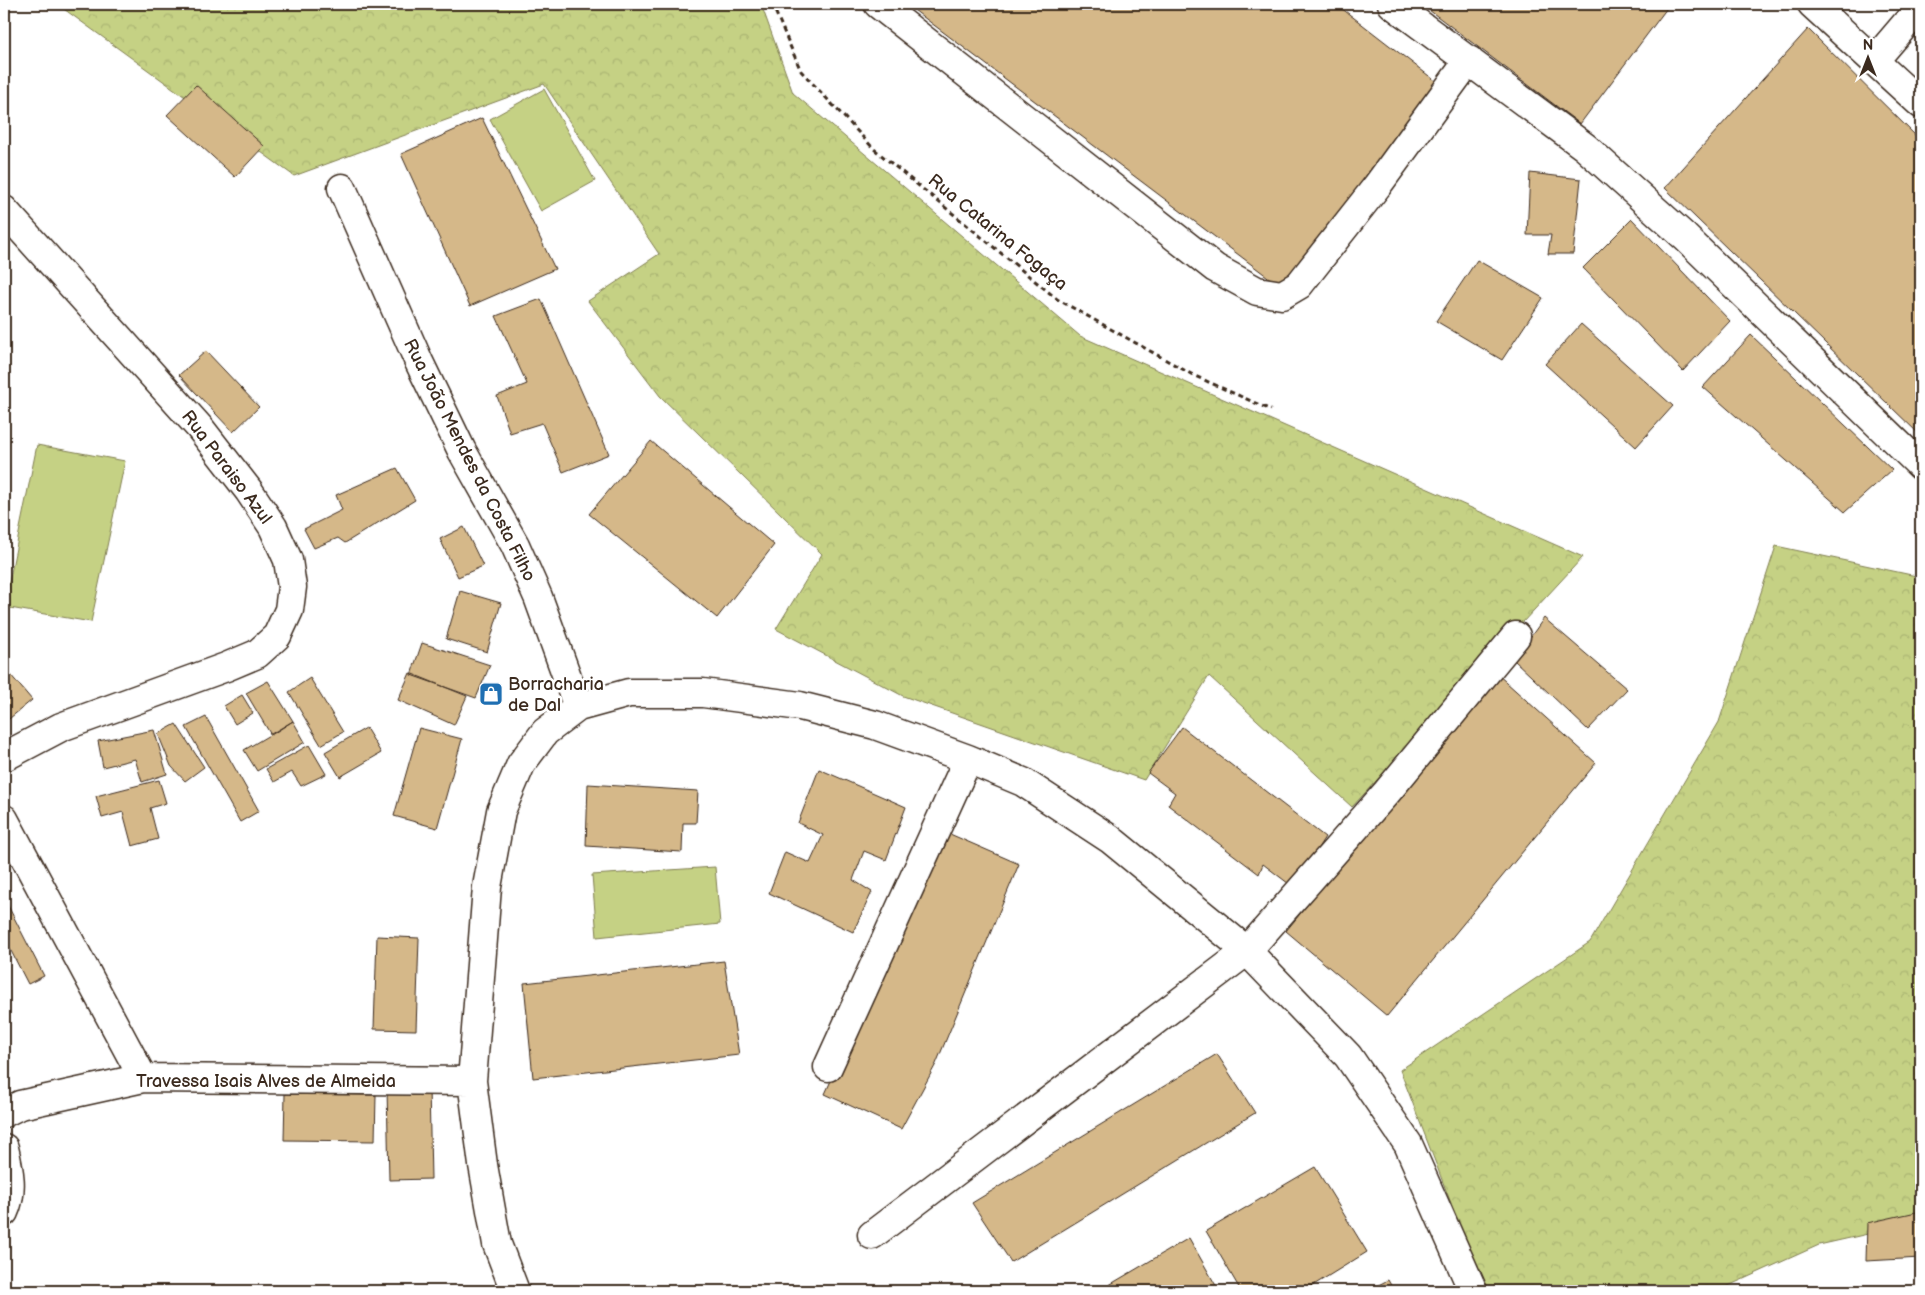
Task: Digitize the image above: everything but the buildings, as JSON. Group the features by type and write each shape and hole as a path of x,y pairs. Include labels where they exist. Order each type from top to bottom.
{"street":[{"path":"878,4 1215,268 1257,291 1282,295 1299,285 1377,186 1468,60"},
{"path":"1392,4 1586,148 1685,237 1921,466"},
{"path":"1812,4 1921,104"},
{"path":"1875,60 1918,17"},
{"name":"Rua João Mendes da Costa Filho","path":"342,188 419,362 462,451 515,545 538,597 578,707"},
{"name":"Rua Paraiso Azul","path":"4,210 200,428 249,490 273,527 288,560 292,587 289,610 277,636 257,654 61,727 4,757"},
{"path":"872,1235 1247,951 1387,792 1516,636"},
{"path":"516,1291 498,1244 483,1165 472,1081 487,886 501,811 521,764 545,732 578,707 629,694 703,693 800,706 875,725 968,759 1023,782 1110,839 1247,951 1348,1056 1408,1144 1474,1291"},
{"path":"828,1067 968,759"},
{"path":"4,819 143,1078"},
{"name":"Travessa Isais Alves de Almeida","path":"4,1112 28,1103 143,1078 472,1081"},
{"path":"4,1148 10,1175 7,1205 4,1212"}],"path":[{"name":"Rua Catarina Fogaça","path":"772,4 801,71 874,149 1057,299 1193,375 1271,410"}],"green space":[{"path":"57,4 761,4 793,93 1080,336 1583,557 1352,807 1209,676 1144,780 903,696 776,629 822,554 660,396 588,301 659,254 544,84 294,176"},
{"path":"544,89 595,181 541,211 490,119"},
{"path":"37,445 125,461 91,622 4,607"},
{"path":"1776,546 1921,577 1921,1222 1819,1245 1717,1291 1481,1291 1462,1232 1400,1070 1590,942 1719,722"},
{"path":"715,867 720,924 597,937 592,875"}],"place":[{"name":"Borracharia de Dal","path":"491,694"}]}
